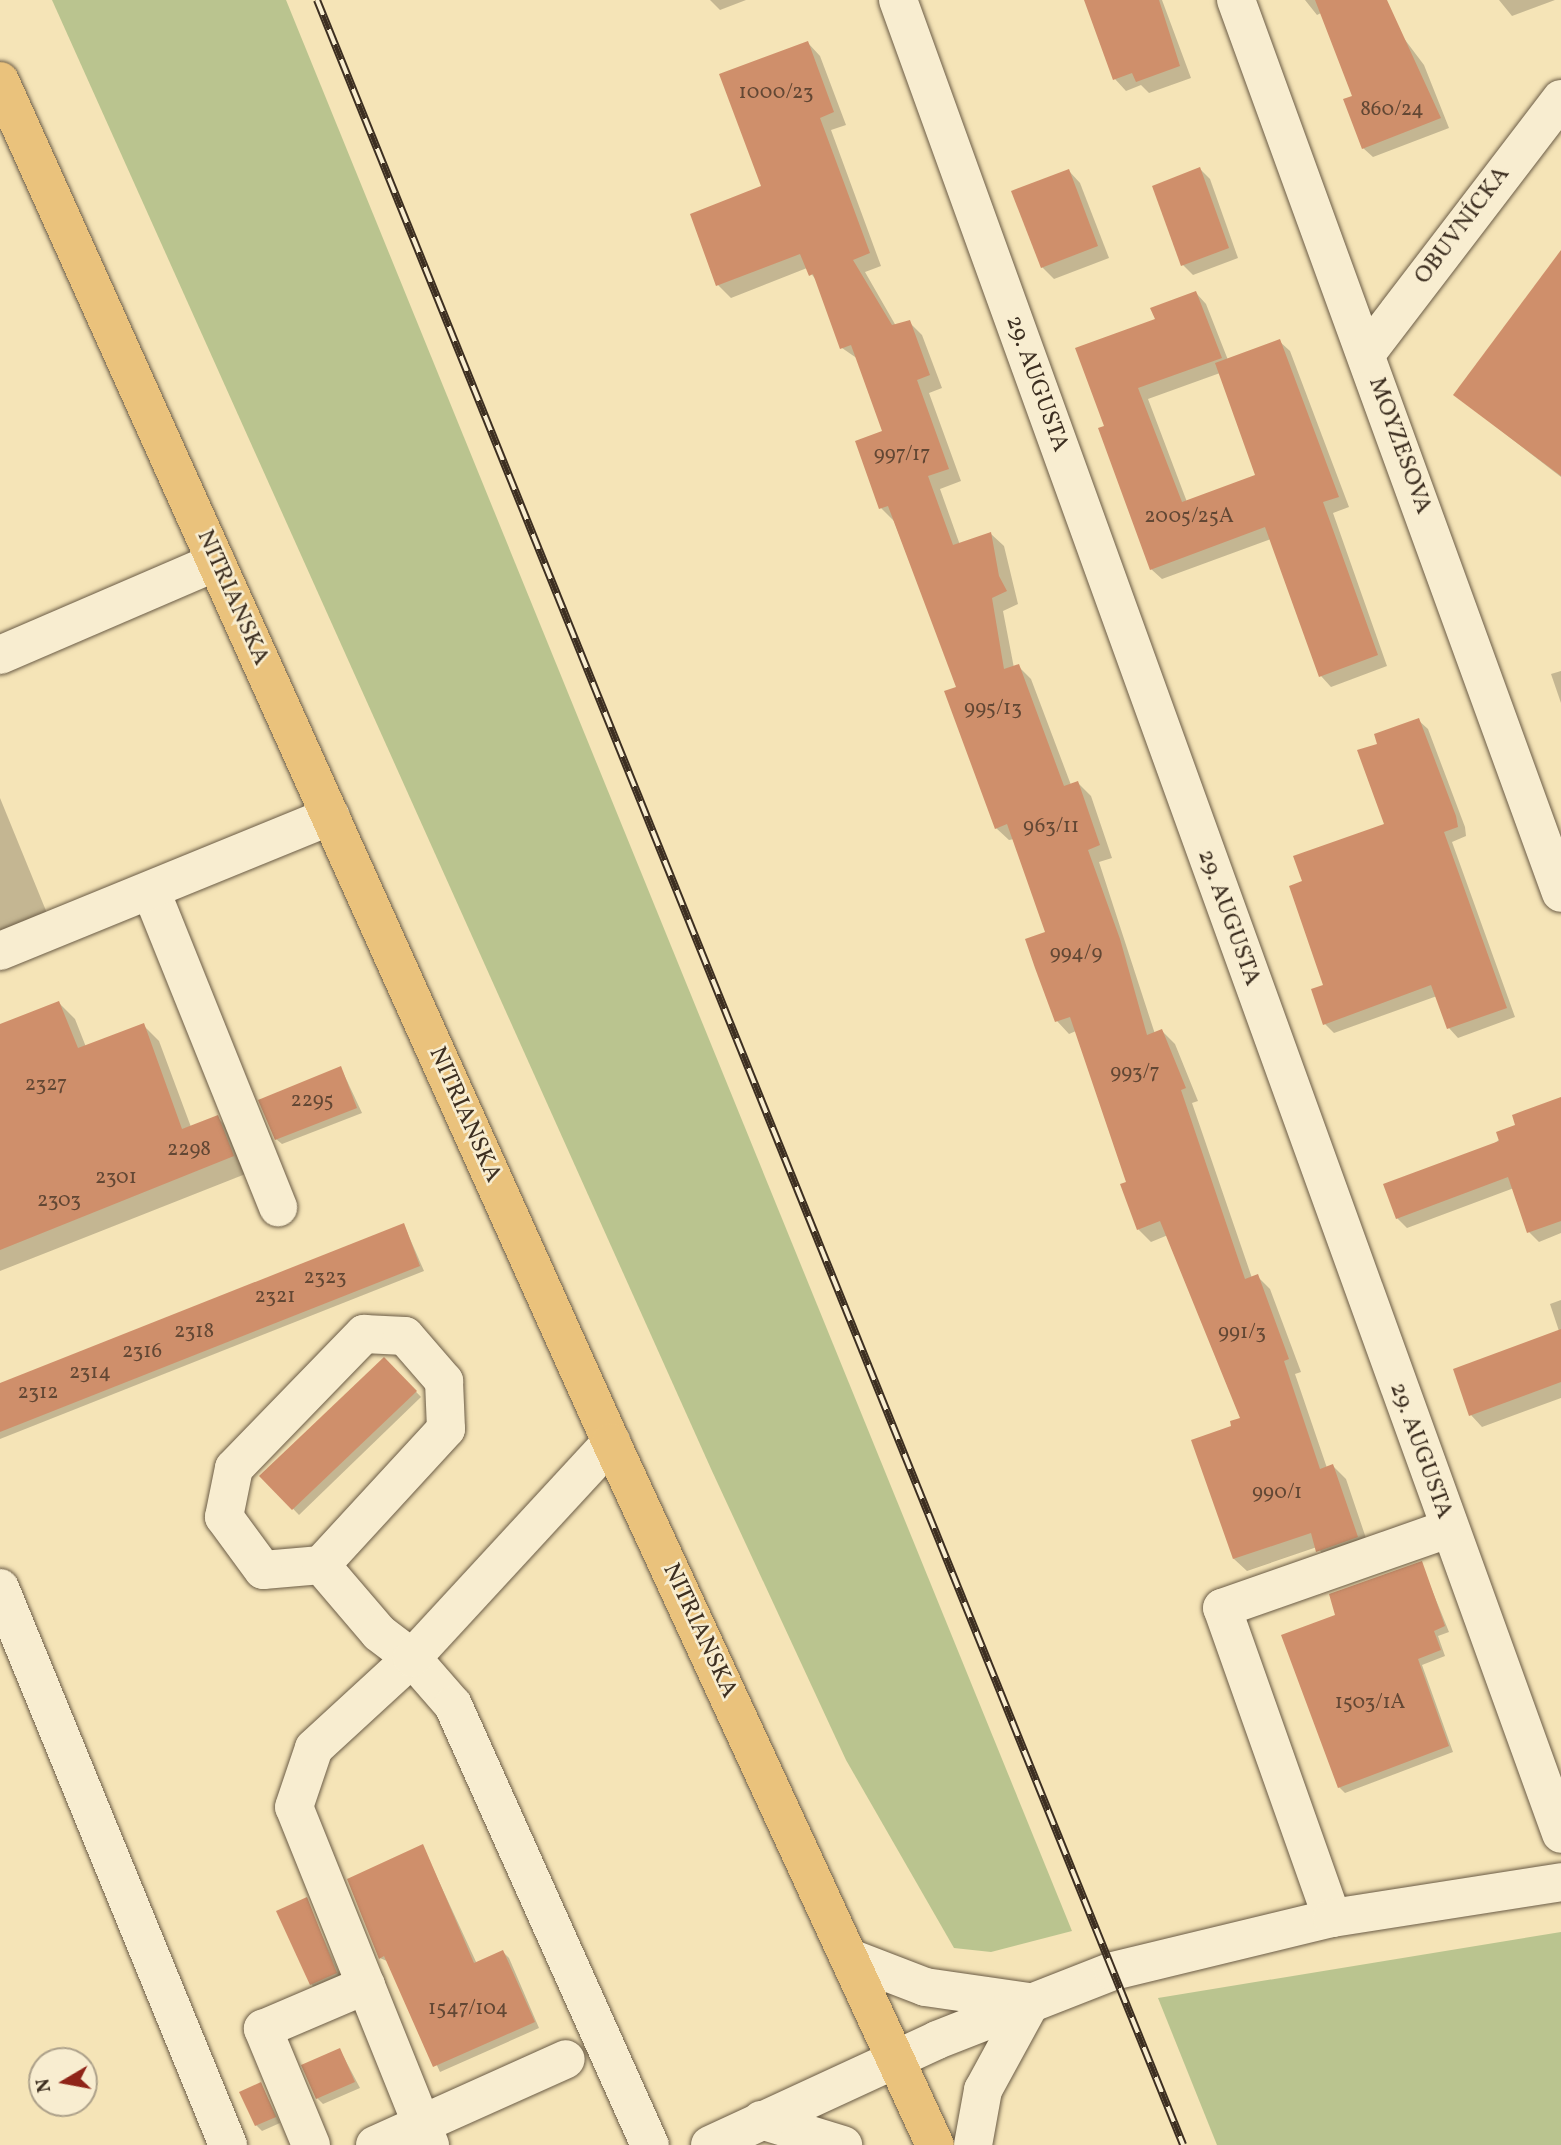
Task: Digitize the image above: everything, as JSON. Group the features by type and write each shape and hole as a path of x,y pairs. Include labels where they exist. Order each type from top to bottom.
{"main road":[{"name":"NITRIANSKA","path":"0,81 611,1442 935,2145"}],"street":[{"name":"29. AUGUSTA","path":"898,0 1448,1529 1561,1834"},
{"name":"MOYZESOVA","path":"1236,0 1561,893"},
{"name":"OBUVNÍCKA","path":"1366,354 1561,99"},
{"path":"0,655 216,562"},
{"path":"0,951 330,816"},
{"path":"151,891 278,1208"},
{"path":"364,1334 405,1336 444,1381 446,1429 321,1565 263,1570 224,1517 234,1468 364,1334"},
{"path":"426,2134 293,1807 314,1748 412,1658 611,1442"},
{"path":"1332,1918 1223,1608 1448,1529"},
{"path":"321,1565 379,1633 412,1658 453,1705 650,2145"},
{"path":"0,1588 228,2145"},
{"path":"710,2145 895,2059 1031,2002 1138,1964 1332,1918 1561,1882"},
{"path":"850,1958 925,1987 1031,2002"},
{"path":"311,2145 263,2029 366,1985"},
{"path":"972,2145 983,2090 1031,2002"},
{"path":"375,2145 426,2134 566,2059"},
{"path":"761,2120 843,2145"}],"green space":[{"path":"52,0 286,0 1072,1931 991,1952 954,1948 846,1760 712,1471"},
{"path":"1561,1932 1561,2145 1217,2145 1158,1998"}],"building":[{"path":"1084,0 1159,0 1180,66 1136,82 1132,73 1113,80"},
{"path":"1315,0 1387,0 1441,118 1362,149 1343,99 1352,96"},
{"path":"808,41 834,112 820,118 870,253 853,260 892,325 910,320 930,375 917,380 949,469 928,476 953,545 991,532 999,576 1007,591 992,598 1004,669 1019,664 1064,786 1078,781 1100,845 1088,850 1120,939 1147,1035 1162,1029 1186,1088 1181,1090 1245,1279 1258,1274 1289,1359 1284,1361 1320,1469 1333,1464 1358,1537 1316,1552 1311,1533 1233,1559 1191,1440 1231,1426 1230,1421 1240,1418 1160,1221 1137,1230 1120,1184 1126,1182 1070,1017 1055,1022 1035,968 1025,939 1045,932 1007,824 995,829 944,691 956,687 888,506 879,509 855,441 882,431 851,345 840,349 813,274 809,276 800,254 716,286 690,214 761,186 719,74"},
{"path":"1200,167 1229,248 1181,266 1152,186"},
{"path":"1069,169 1098,246 1041,268 1011,191"},
{"path":"1561,250 1561,476 1453,395"},
{"path":"1196,291 1222,358 1138,388 1182,502 1255,475 1215,363 1280,339 1339,497 1323,502 1378,655 1319,677 1265,527 1150,570 1098,428 1104,426 1075,348 1155,319 1150,308"},
{"path":"1419,718 1456,816 1458,827 1444,832 1507,1008 1447,1029 1431,985 1323,1025 1311,989 1323,985 1289,886 1302,881 1293,856 1384,824 1357,750 1377,744 1374,734"},
{"path":"59,1001 78,1048 144,1023 182,1129 218,1115 234,1156 0,1250 0,1024"},
{"path":"341,1066 357,1108 275,1140 258,1100"},
{"path":"1561,1097 1561,1221 1527,1233 1508,1177 1396,1219 1383,1184 1499,1141 1496,1132 1515,1125 1512,1115"},
{"path":"404,1223 420,1266 0,1432 0,1383"},
{"path":"1561,1329 1561,1382 1469,1416 1453,1369"},
{"path":"384,1357 417,1391 292,1510 259,1476"},
{"path":"1422,1561 1445,1626 1434,1631 1441,1650 1418,1659 1449,1746 1338,1788 1281,1635 1335,1615 1329,1594"},
{"path":"423,1844 474,1963 503,1950 535,2022 433,2067 384,1956 379,1959 347,1879"},
{"path":"307,1897 337,1973 310,1985 276,1911"},
{"path":"340,2048 355,2082 316,2099 301,2065"},
{"path":"261,2082 276,2117 255,2126 239,2092"}],"railway":[{"path":"317,0 1183,2145"}]}
